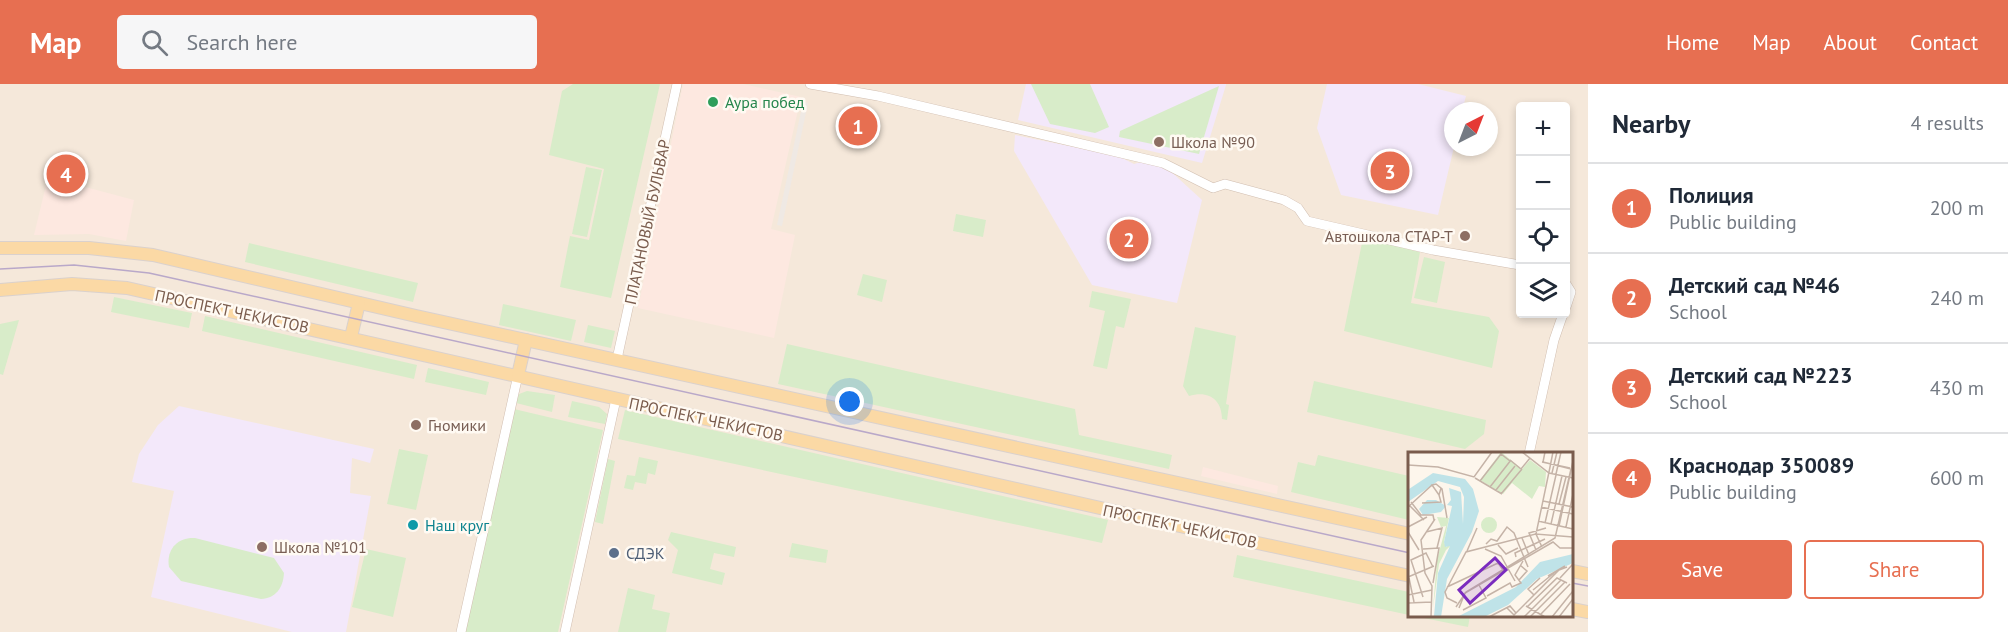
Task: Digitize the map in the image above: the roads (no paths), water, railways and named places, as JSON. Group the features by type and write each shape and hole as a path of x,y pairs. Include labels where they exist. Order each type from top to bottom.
{"main road":[{"path":"0,248 39,246 89,248 153,255 359,303 1408,534"},
{"name":"ПРОСПЕКТ ЧЕКИСТОВ","path":"0,290 44,285 107,285 351,337 616,399 1408,576"},
{"path":"351,337 359,303"},
{"path":"518,375 526,340"},
{"path":"1573,571 1588,574"},
{"path":"1573,609 1588,612"}],"street":[{"name":"ПЛАТАНОВЫЙ БУЛЬВАР","path":"616,359 677,84"},
{"path":"810,84 878,96 1163,163 1213,188 1225,184 1284,200 1298,208 1306,221 1433,250 1516,264"},
{"path":"1529,452 1554,340 1562,318"},
{"path":"461,632 518,375"},
{"path":"565,632 616,399"}],"tram line":[{"path":"0,269 74,265 149,273 1408,553"},
{"path":"1573,583 1588,586"}],"place":[{"name":"Аура побед","path":"713,102"},
{"name":"Полиция","path":"858,126"},
{"name":"Школа №90","path":"1159,142"},
{"name":"Детский сад №223","path":"1390,171"},
{"name":"Краснодар 350089","path":"66,174"},
{"name":"Автошкола СТАР-Т","path":"1465,236"},
{"name":"Детский сад №46","path":"1129,239"},
{"name":"Гномики","path":"416,425"},
{"name":"Наш круг","path":"413,525"},
{"name":"Школа №101","path":"262,547"},
{"name":"СДЭК","path":"614,553"}]}
